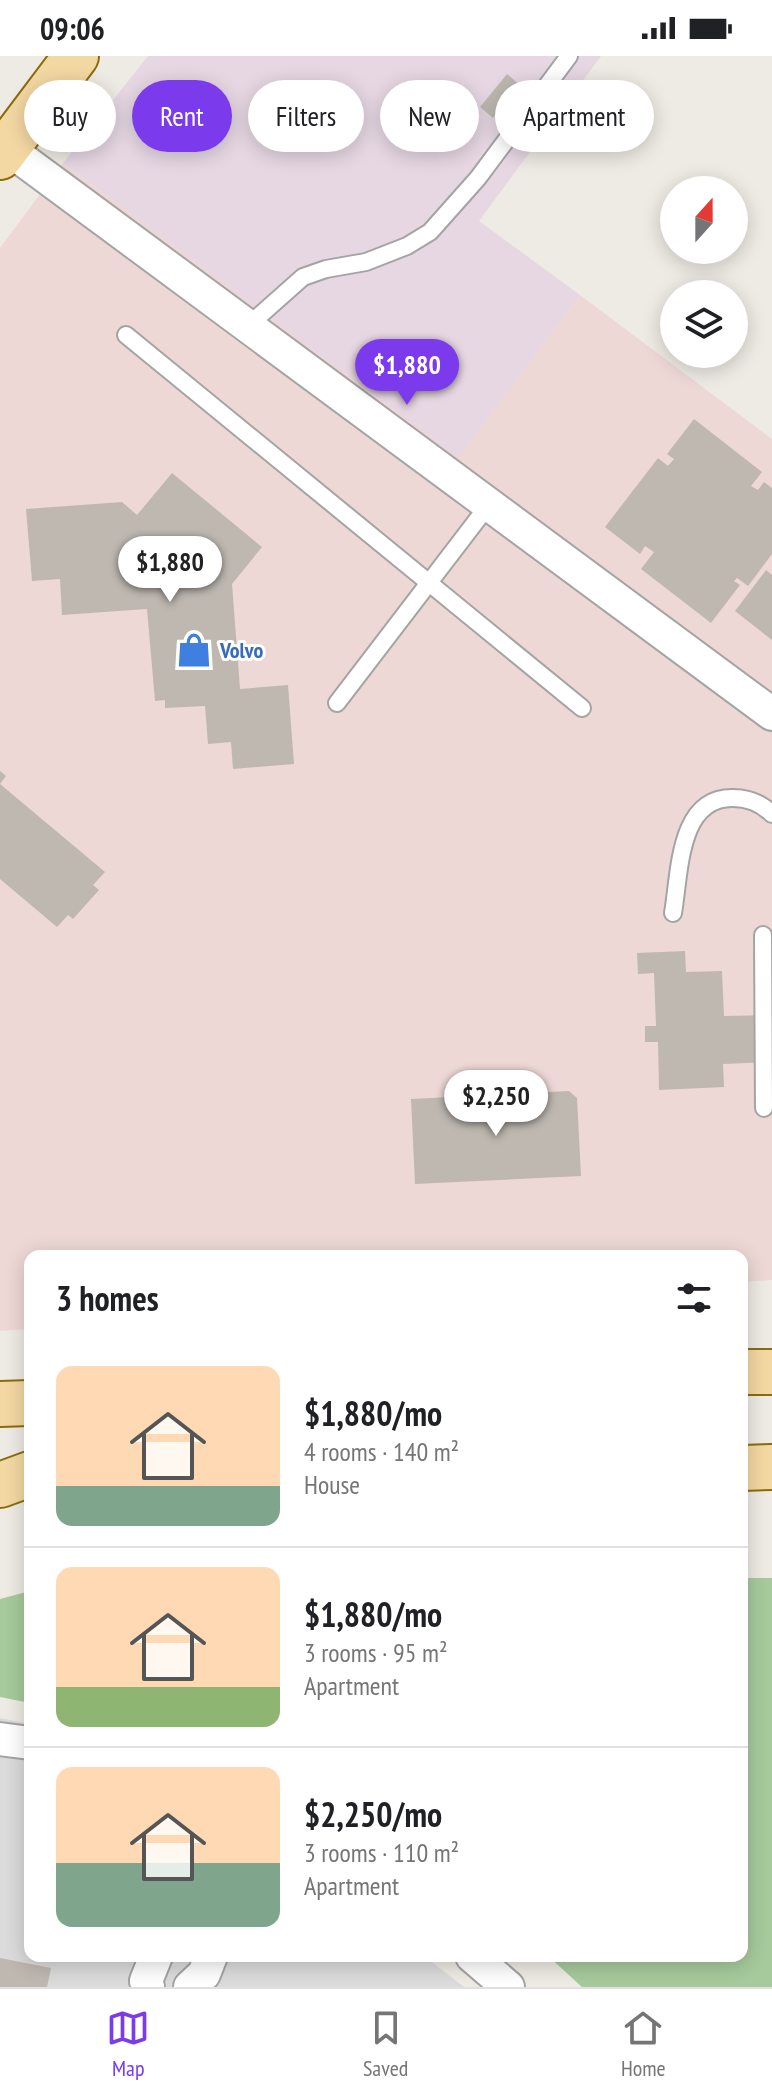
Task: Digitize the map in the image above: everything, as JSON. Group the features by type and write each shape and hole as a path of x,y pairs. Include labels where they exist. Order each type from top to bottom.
{"main road":[{"path":"4,152 76,56"},
{"path":"748,1372 772,1372"},
{"path":"0,1404 24,1403"},
{"path":"748,1468 772,1467"},
{"path":"0,1485 24,1476"},
{"path":"0,1507 24,1505"}],"street":[{"path":"4,152 249,325 772,714"},
{"path":"0,1739 24,1742"},
{"path":"148,1987 146,1981 154,1962"},
{"path":"190,1987 204,1974 209,1962"},
{"path":"479,1962 508,1987"}],"lane":[{"path":"249,325 303,277 366,262 407,246 430,232 478,178 569,56"},
{"path":"126,335 582,708"},
{"path":"337,703 490,503"},
{"path":"673,913 686,840 695,813 705,805 727,797 757,802 772,814"},
{"path":"763,935 764,1108"}],"shaded area":[{"path":"148,56 601,56 583,80 495,80 495,152 530,152 479,221 580,295 458,458 63,163 72,152 116,152 116,96"},
{"path":"63,163 458,457 580,295 660,355 660,368 677,368 772,439 772,1280 748,1282 748,1250 24,1250 24,1329 0,1331 0,248"},
{"path":"0,1718 24,1723 24,1962 432,1962 464,1987 0,1987"}],"green space":[{"path":"748,1578 772,1578 772,1987 582,1987 555,1962 748,1962"},
{"path":"24,1593 24,1702 0,1697 0,1599"}],"building":[{"path":"495,89 493,118 480,107"},
{"path":"694,419 762,472 751,486 758,490 764,482 772,488 772,554 748,586 737,578 734,581 740,585 711,623 641,569 654,552 645,546 640,554 605,527 658,458 668,466 674,459 667,454"},
{"name":"Volvo","path":"172,473 262,547 232,584 240,689 288,685 294,764 233,769 231,742 208,744 205,706 165,708 165,700 155,701 147,609 62,615 60,579 32,581 26,509 122,502 137,515"},
{"path":"766,570 772,575 772,640 735,611"},
{"path":"0,784 105,872 93,885 99,890 73,919 68,915 57,927 0,879"},
{"path":"685,951 686,972 722,971 724,1016 772,1015 772,1062 723,1064 724,1087 659,1090 658,1042 645,1042 645,1026 656,1026 654,973 638,974 637,953"},
{"path":"569,1091 577,1098 581,1176 415,1184 411,1099"},
{"path":"0,1958 51,1968 47,1987 0,1987"}],"place":[{"name":"Volvo","path":"194,650"}]}
